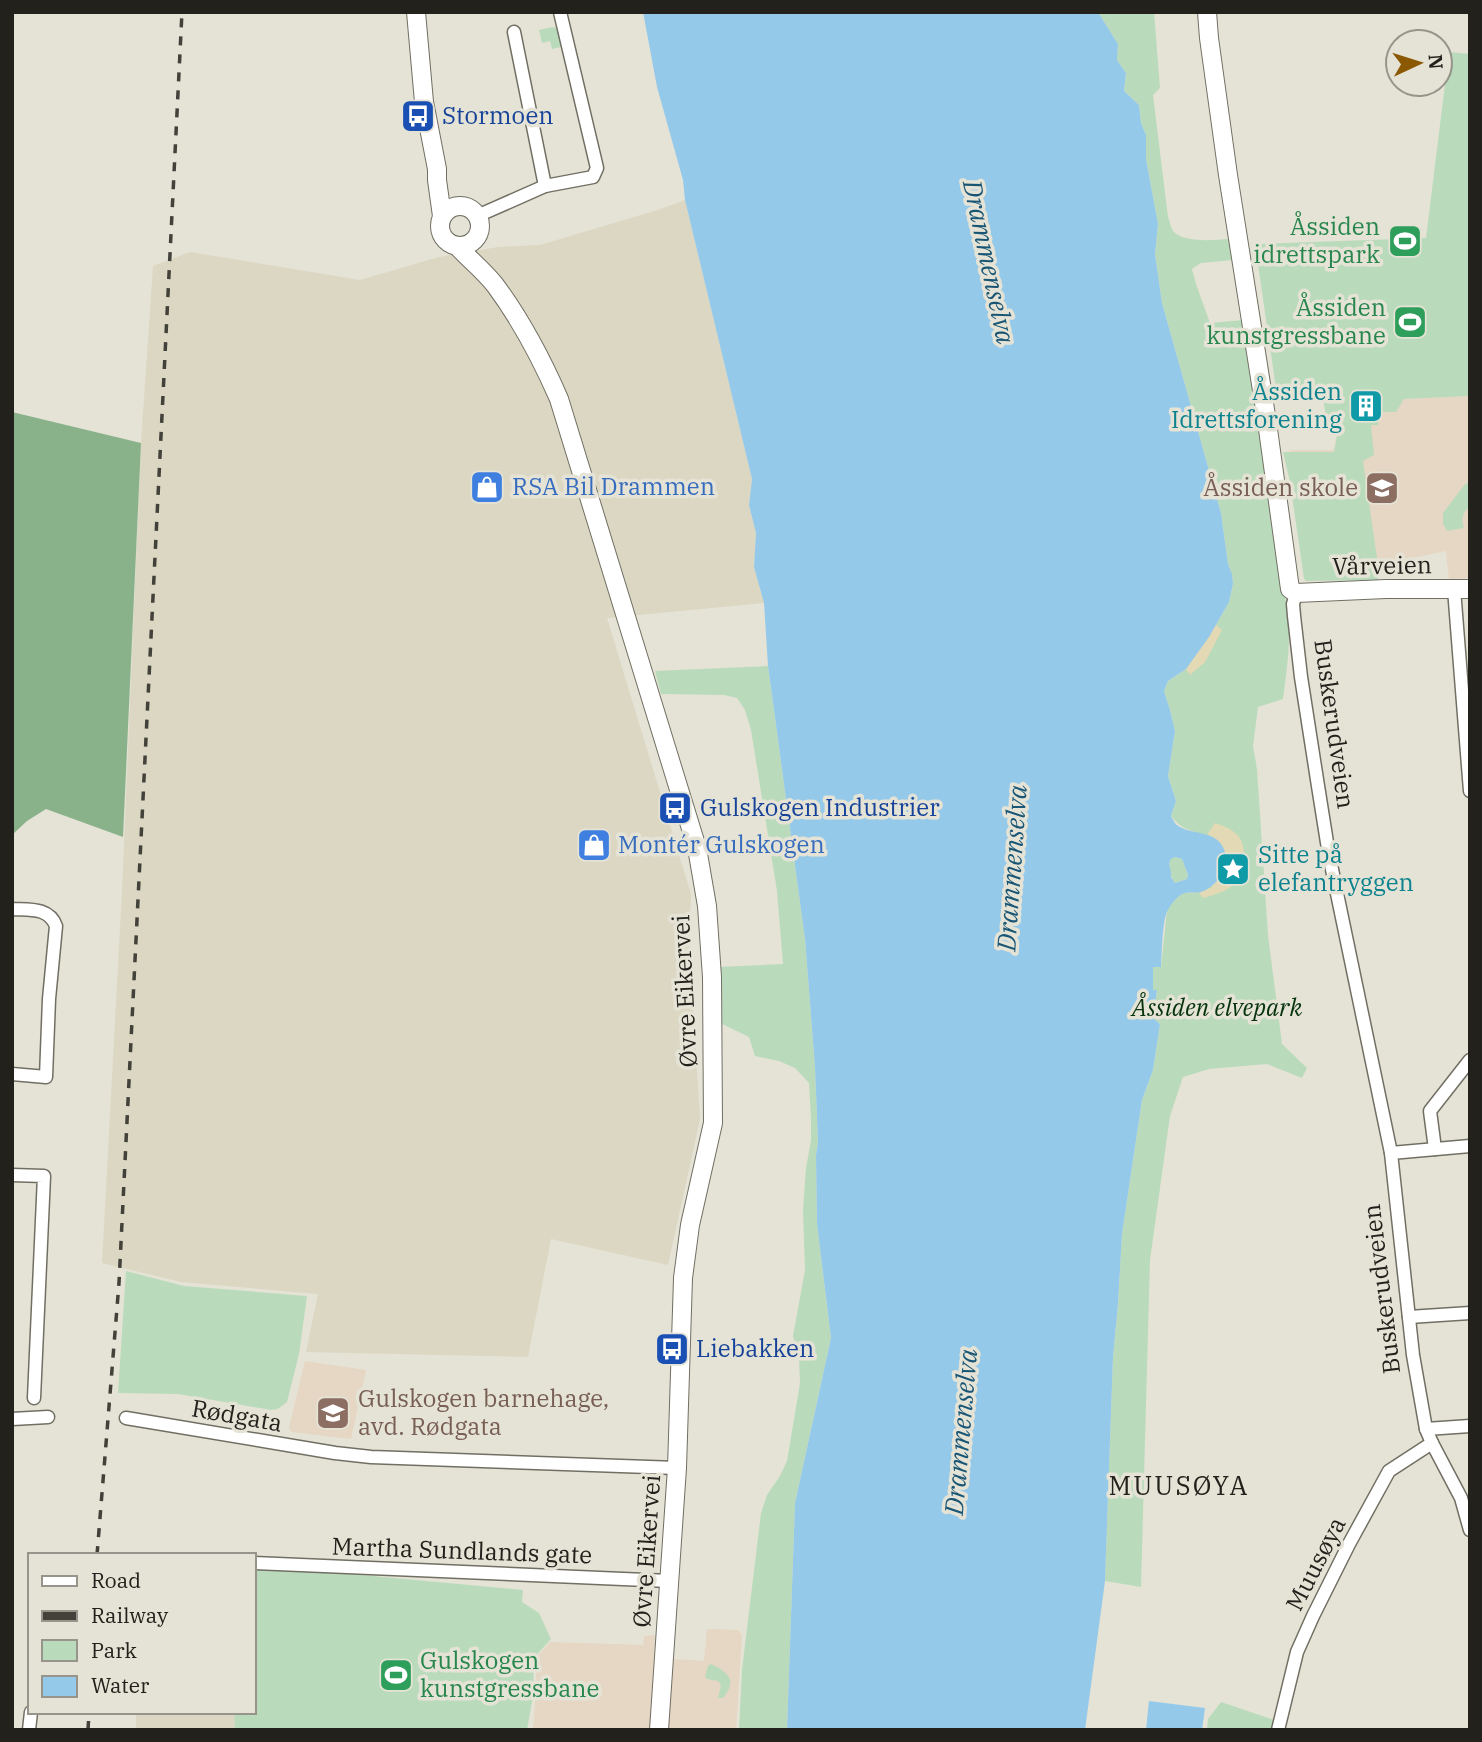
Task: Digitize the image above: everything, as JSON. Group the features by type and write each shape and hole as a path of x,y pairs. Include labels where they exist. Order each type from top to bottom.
{"main road":[{"path":"416,12 424,102 437,169 442,235 446,241 457,246 469,244 480,229 477,216 473,211 461,206 437,169"},
{"name":"Buskerudveien","path":"1208,12 1209,38 1228,175 1267,422 1288,582 1290,589 1296,593"},
{"path":"442,216 450,209 461,206"},
{"name":"Øvre Eikervei","path":"478,235 482,255 494,284"},
{"name":"Øvre Eikervei","path":"457,246 494,284 517,318 546,370 567,422 697,848 707,906 712,977 713,1123 690,1225 684,1278 677,1468 659,1730"},
{"name":"Vårveien","path":"1296,593 1462,589"}],"street":[{"path":"477,216 545,186 593,177 597,168 560,12"},
{"path":"514,32 545,186"},
{"path":"1462,589 1470,791"},
{"name":"Buskerudveien","path":"1296,593 1293,604 1301,677 1329,855 1391,1153 1409,1317 1426,1429 1461,1498 1470,1530"},
{"path":"12,909 48,913 56,926 49,999 46,1077 12,1074"},
{"path":"1435,1149 1430,1111 1470,1060"},
{"path":"1391,1153 1470,1146"},
{"path":"12,1175 44,1176 34,1398"},
{"path":"1409,1317 1470,1313"},
{"path":"12,1419 48,1417"},
{"name":"Rødgata","path":"126,1418 372,1457 677,1468"},
{"path":"1426,1429 1470,1426"},
{"name":"Muusøya","path":"1278,1730 1297,1652 1349,1544 1389,1471 1432,1443"},
{"name":"Martha Sundlands gate","path":"256,1563 669,1581"}],"shaded area":[{"path":"685,200 752,479 749,504 756,533 754,567 764,603 607,618 691,894 689,941 700,1119 668,1265 551,1239 528,1357 306,1352 318,1294 181,1282 102,1263 122,891 141,443 153,266 190,252 360,280 439,257 498,247 540,245"},
{"name":"Åssiden skole","path":"1470,396 1470,578 1449,579 1446,551 1309,580 1289,450 1334,450 1338,425 1377,425 1378,412 1403,399"},
{"path":"305,1361 366,1370 351,1439 292,1432 289,1428"},
{"path":"707,1629 738,1630 742,1635 736,1730 668,1730 673,1659 704,1661"},
{"path":"655,1635 650,1730 533,1730 536,1658 550,1642 643,1645 644,1636"},
{"path":"136,1714 234,1714 235,1730 136,1730"}],"green space":[{"name":"Åssiden elvepark","path":"1098,12 1154,12 1160,88 1153,95 1168,217 1174,232 1179,236 1200,240 1229,239 1233,260 1201,263 1192,269 1210,323 1244,320 1287,606 1289,646 1283,699 1258,707 1253,746 1257,769 1268,935 1282,1044 1307,1068 1302,1078 1267,1064 1209,1069 1183,1077 1170,1116 1150,1260 1141,1587 1105,1581 1113,1357 1122,1234 1142,1100 1153,1070 1160,1024 1153,1018 1157,991 1152,990 1153,966 1161,967 1167,910 1177,897 1184,893 1199,892 1220,877 1226,866 1225,854 1213,837 1184,828 1171,816 1176,801 1168,776 1175,731 1164,691 1168,681 1186,669 1209,637 1229,602 1233,584 1221,513 1162,303 1155,254 1158,224 1146,159 1146,135 1141,123 1139,105 1124,91 1126,73 1117,60 1118,44"},
{"path":"552,27 560,29 565,46 552,49 550,41 542,43 539,30"},
{"name":"Åssiden idrettspark","path":"1454,52 1470,54 1470,396 1404,399 1396,412 1379,412 1378,425 1371,425 1374,455 1363,461 1378,580 1306,581 1283,452 1334,452 1339,425 1326,416 1321,388 1276,388 1255,244 1426,238 1443,98 1454,98"},
{"path":"12,412 141,443 123,837 46,809 12,835"},
{"path":"1470,482 1470,506 1463,516 1464,528 1447,531 1443,524 1443,513 1465,484"},
{"path":"768,666 805,939 815,1067 817,1224 831,1338 795,1503 787,1730 739,1730 742,1670 761,1513 767,1495 787,1461 800,1383 799,1357 793,1336 805,1270 803,1210 811,1140 809,1083 795,1068 779,1061 755,1056 749,1037 720,1023 718,967 783,964 777,891 751,730 745,710 737,698 724,695 661,694 655,671"},
{"path":"1171,858 1182,859 1188,875 1187,879 1175,883 1169,868"},
{"path":"126,1271 184,1286 307,1296 299,1354 287,1402 278,1409 271,1410 178,1394 118,1393"},
{"path":"256,1565 523,1590 522,1602 539,1613 551,1639 534,1658 533,1696 527,1730 235,1730 234,1714 256,1714"},
{"path":"711,1664 729,1678 730,1687 723,1698 718,1698 721,1685 718,1681 705,1676"},
{"path":"1221,1702 1280,1722 1278,1730 1207,1730 1208,1719"}],"sand":[{"path":"1216,625 1222,630 1205,662 1190,675 1186,669"},
{"path":"1215,823 1233,831 1241,839 1244,851 1243,867 1240,878 1231,887 1203,898 1199,893 1212,887 1213,837 1207,835"}],"water":[{"name":"Drammenselva","path":"643,12 1098,12 1118,44 1117,60 1126,73 1124,91 1139,105 1141,123 1146,135 1146,159 1158,224 1155,254 1162,303 1221,513 1233,584 1229,602 1209,637 1186,669 1168,681 1164,691 1175,731 1168,776 1176,801 1171,816 1176,825 1217,840 1225,851 1226,858 1223,873 1214,884 1201,892 1182,894 1169,908 1164,927 1161,967 1153,967 1153,990 1157,990 1153,1018 1160,1024 1153,1070 1142,1100 1122,1234 1113,1357 1105,1581 1085,1730 787,1730 795,1503 831,1338 817,1224 815,1067 805,939 768,666 764,603 754,567 756,533 749,505 752,479 685,200 683,180 657,87","holes":["1175,857 1182,859 1187,879 1175,883 1171,877 1170,861"]},
{"path":"1149,1701 1205,1708 1202,1730 1146,1730"}],"railway":[{"path":"97,1553 119,1283 182,12"},
{"path":"88,1730 89,1714"}],"place":[{"name":"Stormoen","path":"418,116"},
{"name":"Åssiden idrettspark","path":"1405,241"},
{"name":"Åssiden kunstgressbane","path":"1410,322"},
{"name":"Åssiden Idrettsforening","path":"1366,406"},
{"name":"RSA Bil Drammen","path":"487,487"},
{"name":"Åssiden skole","path":"1382,488"},
{"name":"Gulskogen Industrier","path":"675,808"},
{"name":"Montér Gulskogen","path":"594,845"},
{"name":"Sitte på elefantryggen","path":"1233,869"},
{"name":"Liebakken","path":"672,1349"},
{"name":"Gulskogen barnehage, avd. Rødgata","path":"333,1413"},
{"name":"Gulskogen kunstgressbane","path":"396,1675"}],"district":[{"name":"MUUSØYA","path":"1179,1486"}]}
